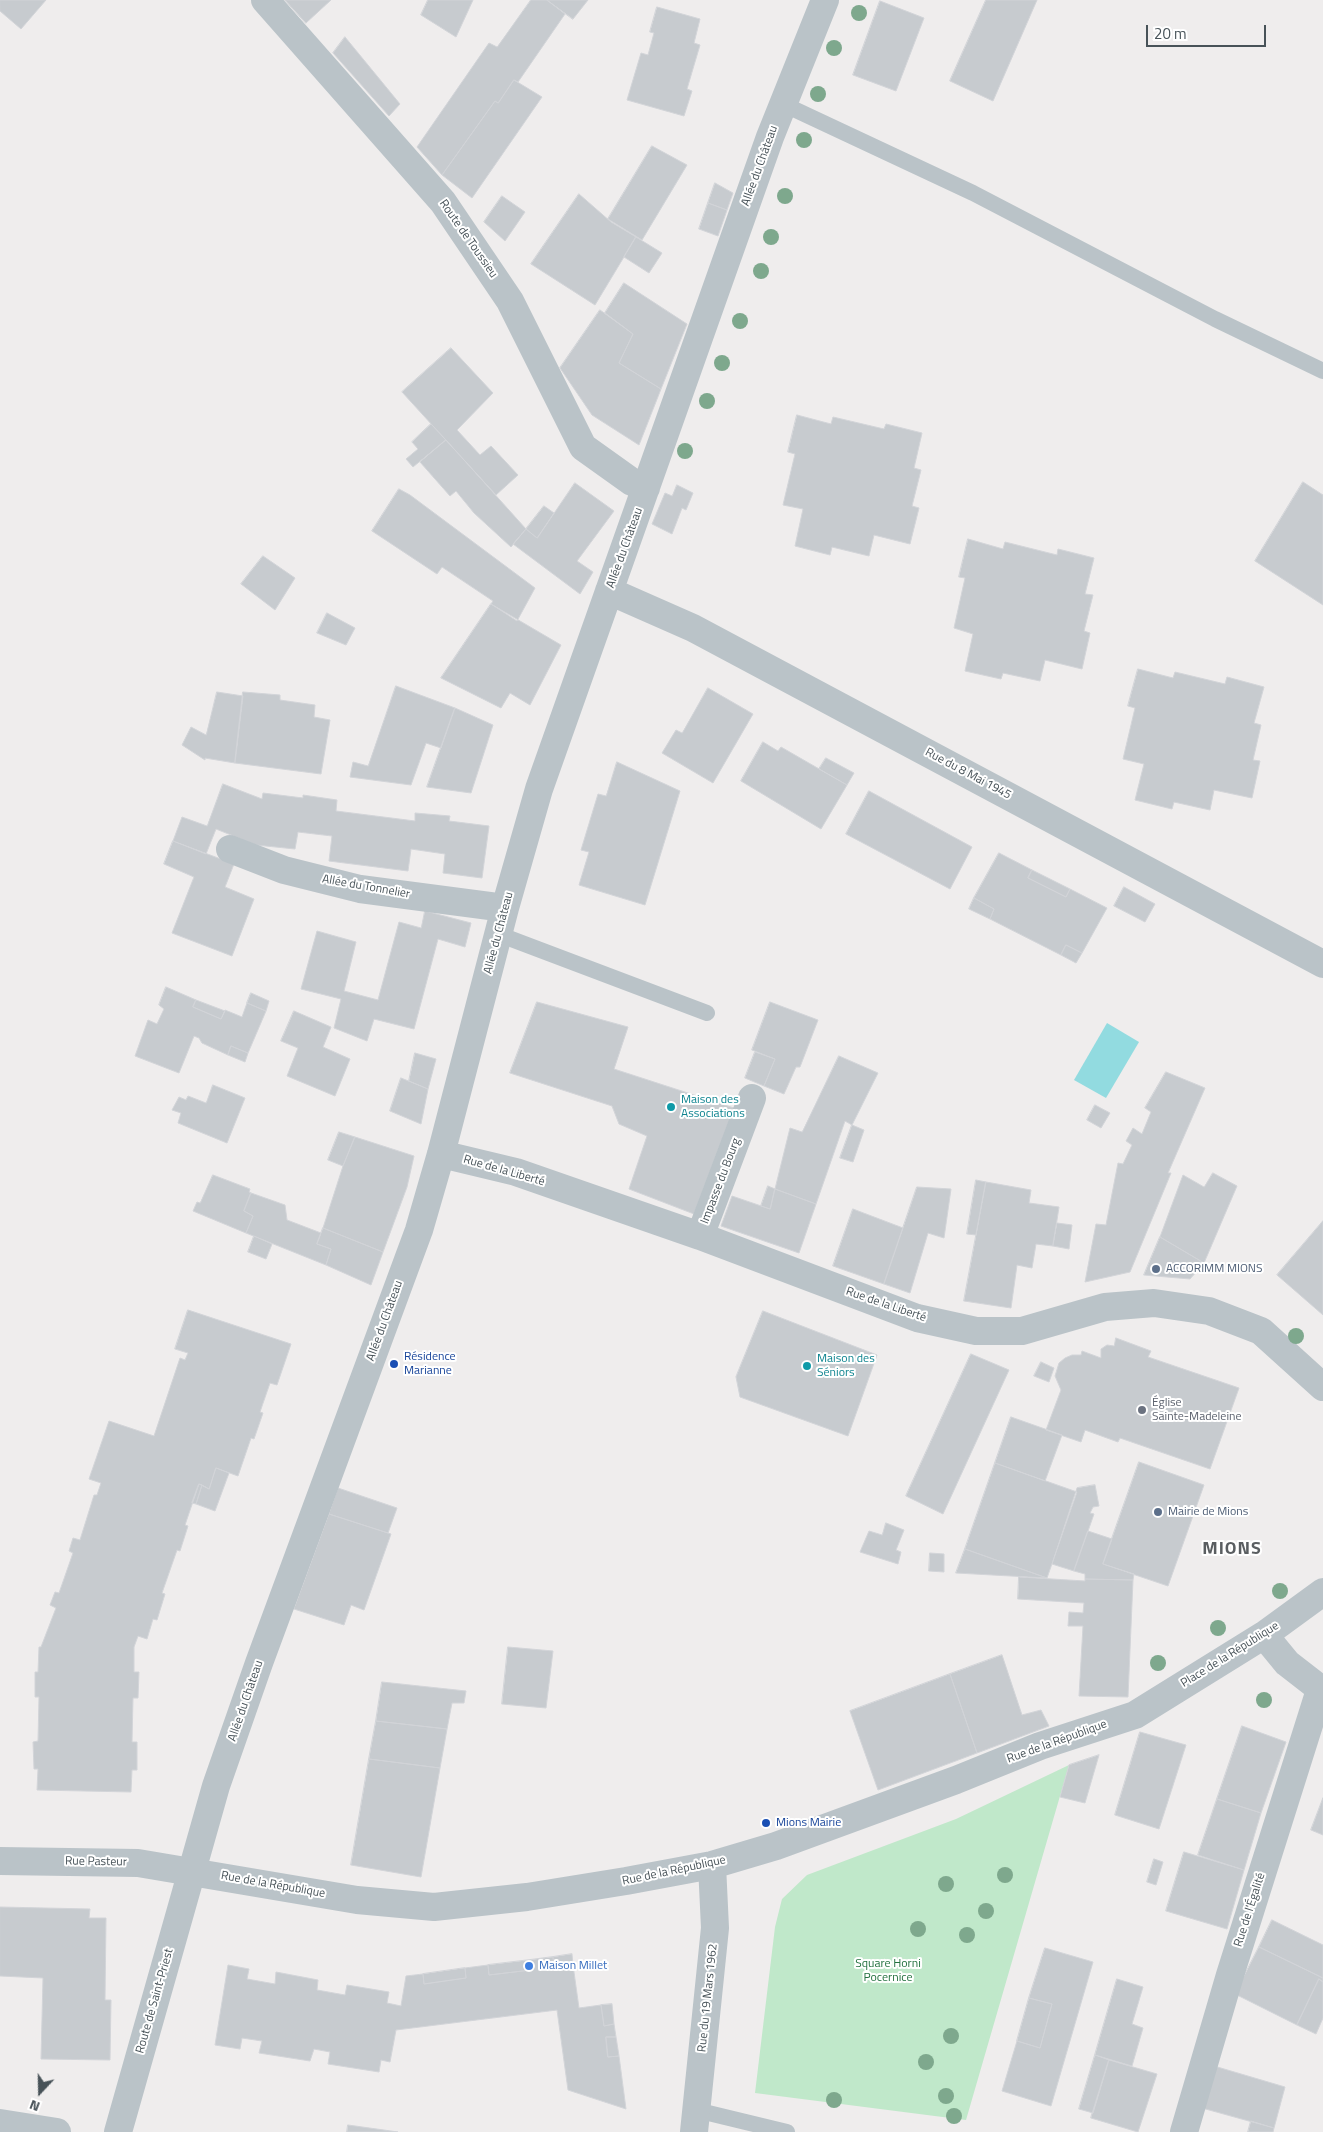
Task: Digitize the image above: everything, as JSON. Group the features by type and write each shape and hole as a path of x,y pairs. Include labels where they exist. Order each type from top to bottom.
{"street":[{"name":"Route de Toussieu","path":"265,0 444,202 510,301 583,447 632,482 646,488"},
{"name":"Allée du Château","path":"192,1871 216,1786 259,1663 419,1230 539,789 783,104 825,0"},
{"name":"Rue du 8 Mai 1945","path":"609,591 693,628 1323,964"},
{"name":"Allée du Tonnelier","path":"230,849 284,870 502,921"},
{"name":"Impasse du Bourg","path":"700,1236 752,1098"},
{"name":"Rue de la Liberté","path":"441,1154 516,1172 700,1236 916,1318 976,1331 1022,1331 1105,1307 1154,1303 1208,1311 1261,1331 1323,1387"},
{"name":"Place de la République","path":"1134,1715 1264,1635 1323,1592"},
{"path":"1264,1635 1287,1663 1322,1690"},
{"name":"Rue de l'Égalité","path":"1184,2132 1230,1975 1322,1690"},
{"name":"Rue de la République","path":"192,1871 358,1900 434,1907 536,1896 626,1882 712,1864 776,1846 956,1780 1040,1746 1134,1715"},
{"name":"Rue Pasteur","path":"0,1861 138,1863 192,1871"},
{"name":"Rue du 19 Mars 1962","path":"695,2121 715,1928 712,1864"},
{"name":"Route de Saint-Priest","path":"118,2132 192,1871"},
{"path":"0,2123 57,2132"}],"lane":[{"path":"783,104 973,193 1215,319 1323,371"},
{"path":"502,921 707,1012"},
{"path":"695,2121 787,2132"}],"green space":[{"name":"Square Horni Pocernice","path":"1069,1765 966,2120 755,2093 775,1927 782,1899 807,1875 956,1819"}],"water":[{"path":"1107,1023 1139,1042 1106,1098 1074,1080"}],"building":[{"path":"0,0 46,0 21,29 0,11"},
{"path":"285,0 331,0 306,23"},
{"path":"428,0 473,0 456,37 421,15"},
{"path":"531,0 547,0 565,14 518,82 514,80 498,103 495,101 442,175 417,147 489,43 497,47"},
{"path":"547,0 588,0 573,19"},
{"path":"986,0 1037,0 993,101 950,81"},
{"path":"880,1 924,18 896,91 853,75"},
{"path":"657,7 700,19 694,43 700,45 687,89 692,91 684,116 627,100 641,53 648,55 654,33 650,32"},
{"path":"345,37 400,104 389,116 333,53"},
{"path":"514,80 542,97 472,198 442,175 495,101 498,103"},
{"path":"652,146 687,165 642,240 608,219"},
{"path":"715,183 733,193 727,210 708,203"},
{"path":"579,194 611,222 636,237 595,305 531,264"},
{"path":"502,196 525,212 505,241 484,222"},
{"path":"708,203 727,210 718,236 699,229"},
{"path":"636,237 662,253 649,273 624,257"},
{"path":"624,283 687,324 661,389 619,363 633,334 605,313"},
{"path":"600,310 633,334 619,363 661,389 639,445 592,415 560,368"},
{"path":"451,348 493,393 457,430 480,455 491,446 518,475 496,495 402,392"},
{"path":"797,415 831,424 833,417 884,429 886,424 922,433 914,468 921,470 912,506 919,508 910,544 874,535 869,556 832,547 830,555 795,546 803,509 783,505 795,454 788,452"},
{"path":"431,424 446,440 413,467 406,459 418,449 412,442"},
{"path":"446,440 526,529 511,547 474,513 456,491 450,496 420,462"},
{"path":"1303,482 1323,495 1323,605 1255,561"},
{"path":"575,483 614,511 577,561 593,572 580,594 513,544 526,529 537,538"},
{"path":"677,485 693,493 686,510 682,508 672,534 652,524 665,493 672,496"},
{"path":"399,489 410,495 535,588 517,621 491,604 493,601 442,567 437,574 372,531"},
{"path":"544,506 554,513 537,538 526,529"},
{"path":"968,539 1003,549 1005,542 1057,555 1058,549 1094,558 1085,594 1093,595 1084,631 1090,633 1082,669 1045,660 1040,681 1003,673 1001,679 965,671 973,634 954,628 965,578 959,577"},
{"path":"263,556 295,578 275,610 241,584"},
{"path":"491,604 561,645 530,705 510,693 501,708 441,678"},
{"path":"327,613 355,628 346,645 317,633"},
{"path":"1138,669 1173,678 1175,672 1225,684 1227,677 1264,687 1254,723 1261,725 1253,760 1260,761 1252,798 1214,790 1210,810 1174,802 1172,809 1135,800 1144,764 1123,759 1135,708 1128,706"},
{"path":"396,686 455,708 441,748 426,743 411,785 350,777 353,762 368,766"},
{"path":"708,688 753,714 713,783 662,753 676,730 682,733"},
{"path":"217,692 243,696 235,763 205,758 205,760 182,745 191,727 206,735"},
{"path":"243,692 280,695 280,700 315,705 314,717 330,720 321,774 235,763"},
{"path":"455,708 493,725 471,793 427,787"},
{"path":"763,742 778,751 781,747 847,785 821,829 741,781"},
{"path":"826,758 854,773 847,785 819,769"},
{"path":"617,762 680,791 645,905 579,885 589,852 581,850 598,794 606,796"},
{"path":"223,784 262,799 263,793 303,798 303,795 337,800 336,811 415,821 415,813 450,816 449,821 489,826 482,878 443,873 445,854 411,849 408,871 329,861 332,836 298,832 295,849 256,845 216,829 206,854 173,841 182,817 207,826"},
{"path":"869,791 972,847 950,889 846,834"},
{"path":"173,841 234,864 225,887 254,899 232,956 172,933 194,877 164,864"},
{"path":"999,853 1032,870 1028,878 1066,897 1070,889 1107,908 1082,953 1066,945 1061,955 990,919 994,909 974,898"},
{"path":"1032,870 1070,889 1066,897 1028,878"},
{"path":"1124,887 1155,904 1145,922 1114,906"},
{"path":"974,898 994,909 990,919 969,909"},
{"path":"425,911 471,923 465,947 438,939 414,1029 374,1019 367,1041 334,1028 341,999 301,989 317,931 356,942 344,991 378,1000 399,922 421,928"},
{"path":"1066,945 1082,953 1076,963 1061,955"},
{"path":"166,987 196,1000 193,1007 221,1019 225,1010 242,1017 247,1003 266,1011 248,1053 231,1046 228,1055 202,1043 199,1038 194,1036 179,1073 135,1056 148,1020 157,1024 164,1009 159,1005"},
{"path":"251,993 269,1001 266,1011 247,1003"},
{"path":"196,1000 225,1011 221,1019 193,1007"},
{"name":"Maison des Associations","path":"537,1002 628,1027 614,1069 734,1108 694,1214 629,1189 647,1136 619,1124 612,1106 510,1073"},
{"path":"770,1002 818,1020 800,1067 796,1067 784,1094 764,1086 775,1059 752,1050"},
{"path":"294,1011 331,1027 323,1047 350,1059 335,1096 287,1076 298,1048 281,1041"},
{"path":"231,1046 248,1053 245,1062 228,1055"},
{"path":"755,1052 775,1059 764,1086 745,1078"},
{"path":"415,1053 436,1059 428,1089 409,1081"},
{"path":"839,1056 878,1073 852,1125 845,1121 816,1204 775,1189 790,1128 802,1132"},
{"path":"1166,1072 1205,1088 1168,1173 1171,1173 1130,1272 1085,1282 1096,1224 1106,1225 1118,1163 1123,1164 1132,1145 1126,1141 1133,1128 1142,1134 1151,1112 1145,1108"},
{"path":"401,1078 428,1089 421,1124 390,1111"},
{"path":"213,1085 245,1098 227,1143 178,1123 181,1113 172,1110 179,1097 186,1100 188,1096 206,1103"},
{"path":"1095,1105 1110,1113 1101,1128 1087,1120"},
{"path":"852,1125 864,1130 853,1162 840,1158"},
{"path":"339,1132 355,1137 343,1166 328,1160"},
{"path":"355,1137 414,1156 407,1187 383,1252 323,1228 343,1166"},
{"path":"1213,1173 1237,1186 1204,1263 1160,1237 1183,1175 1204,1187"},
{"path":"213,1175 250,1189 249,1192 251,1193 244,1211 253,1216 246,1233 193,1211 197,1202 200,1203"},
{"path":"976,1180 986,1182 976,1235 967,1234"},
{"path":"986,1182 1031,1190 1029,1203 1059,1207 1053,1246 1036,1244 1032,1268 1017,1265 1011,1308 964,1301"},
{"path":"768,1186 775,1189 770,1209 761,1206"},
{"path":"917,1187 951,1189 944,1238 928,1233 910,1293 884,1284"},
{"path":"775,1189 816,1204 799,1253 721,1226 732,1196 770,1209"},
{"path":"251,1193 285,1205 287,1220 321,1233 317,1244 331,1249 326,1265 246,1233 253,1216 244,1211"},
{"path":"853,1209 903,1228 884,1284 833,1266"},
{"path":"1323,1221 1323,1315 1277,1275"},
{"path":"1057,1223 1072,1225 1069,1249 1053,1246"},
{"path":"323,1228 383,1252 371,1285 326,1265 331,1249 317,1244"},
{"path":"254,1236 272,1244 266,1259 248,1252"},
{"path":"1160,1237 1204,1263 1190,1279 1144,1275"},
{"path":"188,1310 291,1344 277,1385 270,1383 260,1412 263,1413 254,1439 251,1438 238,1476 216,1468 209,1489 199,1484 185,1525 188,1526 180,1551 177,1550 162,1593 165,1594 157,1620 153,1619 147,1639 138,1636 134,1647 134,1672 139,1672 138,1698 133,1698 132,1742 137,1742 137,1770 132,1770 131,1792 37,1790 38,1769 34,1769 33,1742 38,1741 39,1697 35,1697 35,1672 38,1672 39,1647 41,1647 56,1608 50,1605 55,1592 59,1593 73,1553 69,1551 73,1538 80,1540 94,1495 97,1495 101,1483 89,1479 109,1421 154,1436 180,1358 185,1360 188,1353 175,1349"},
{"name":"Maison des Séniors","path":"763,1311 877,1355 848,1436 740,1397 736,1377"},
{"name":"Église Sainte-Madeleine","path":"1116,1338 1151,1351 1148,1357 1239,1388 1210,1469 1120,1438 1118,1442 1085,1430 1081,1442 1046,1430 1061,1390 1055,1376 1059,1363 1072,1355 1081,1355 1082,1351 1101,1358 1101,1349 1107,1345 1114,1346"},
{"path":"971,1354 1009,1370 943,1514 906,1496"},
{"path":"1041,1362 1054,1368 1049,1382 1034,1376"},
{"path":"1011,1417 1062,1435 1045,1481 995,1463"},
{"name":"Mairie de Mions","path":"1139,1462 1204,1485 1168,1586 1103,1564"},
{"path":"995,1463 1077,1492 1047,1578 965,1549"},
{"path":"216,1468 229,1473 215,1511 196,1504 202,1485 209,1489"},
{"path":"199,1484 202,1485 196,1504 192,1503"},
{"path":"1095,1485 1099,1506 1093,1507 1090,1513 1094,1514 1074,1571 1052,1564 1077,1488"},
{"path":"338,1488 397,1508 388,1533 329,1514"},
{"path":"329,1514 391,1534 364,1610 351,1605 344,1625 294,1609"},
{"path":"886,1523 904,1530 896,1550 901,1552 898,1564 860,1552 869,1531 882,1535"},
{"path":"1088,1531 1112,1539 1103,1564 1134,1574 1133,1580 1085,1579 1085,1574 1074,1571"},
{"path":"965,1549 1047,1578 956,1573"},
{"path":"930,1553 944,1554 944,1572 929,1571"},
{"path":"1019,1577 1085,1581 1085,1579 1133,1580 1128,1697 1079,1696 1083,1626 1068,1626 1069,1612 1083,1613 1084,1603 1018,1599"},
{"path":"508,1647 553,1651 546,1708 502,1704"},
{"path":"1002,1655 1022,1715 1041,1710 1049,1726 977,1753 950,1674"},
{"path":"950,1674 977,1753 878,1790 850,1711"},
{"path":"382,1682 466,1691 464,1703 452,1703 447,1729 376,1721"},
{"path":"376,1721 447,1729 440,1768 369,1759"},
{"path":"1242,1726 1286,1742 1261,1813 1217,1799"},
{"path":"1140,1732 1186,1745 1159,1829 1115,1815"},
{"path":"1099,1755 1085,1803 1060,1797 1069,1765"},
{"path":"369,1759 440,1768 421,1877 351,1865"},
{"path":"1323,1798 1323,1835 1311,1830"},
{"path":"1217,1799 1261,1813 1244,1870 1198,1855"},
{"path":"1184,1852 1244,1870 1227,1929 1166,1911"},
{"path":"1154,1859 1163,1862 1156,1885 1147,1882"},
{"path":"0,1907 90,1909 89,1918 106,1918 105,2000 111,2000 110,2060 41,2059 43,1978 0,1976"},
{"path":"1272,1920 1323,1945 1323,1978 1259,1947"},
{"path":"1259,1947 1323,1978 1323,1982 1319,1979 1297,2025 1235,1994"},
{"path":"1045,1948 1093,1962 1051,2106 1002,2091 1017,2041 1040,2048 1052,2004 1029,1998"},
{"path":"572,1954 573,1965 554,1968 553,1957"},
{"path":"553,1957 554,1968 573,1965 579,2008 601,2005 604,2026 614,2024 616,2037 606,2037 608,2057 619,2056 626,2109 568,2090 557,2010 396,2030 390,2062 381,2060 379,2072 328,2064 330,2052 314,2049 310,2061 259,2053 262,2041 242,2038 240,2049 215,2045 228,1965 249,1969 247,1979 275,1984 276,1972 318,1980 317,1990 345,1995 347,1985 389,1992 387,2003 401,2006 406,1976 423,1974 424,1984 466,1978 465,1968 488,1965 489,1975 531,1970 530,1960"},
{"path":"530,1960 531,1970 489,1975 488,1965"},
{"path":"465,1968 466,1978 424,1984 423,1974"},
{"path":"1117,1979 1143,1987 1132,2024 1143,2028 1132,2066 1095,2055"},
{"path":"1319,1979 1323,1982 1323,2018 1316,2034 1297,2025"},
{"path":"1029,1998 1052,2004 1040,2048 1017,2041"},
{"path":"612,2004 614,2024 604,2026 601,2005"},
{"path":"606,2037 616,2037 619,2056 608,2057"},
{"path":"1095,2055 1109,2060 1093,2113 1079,2109"},
{"path":"1109,2060 1157,2074 1138,2132 1091,2118"},
{"path":"1214,2066 1285,2087 1274,2128 1202,2108"},
{"path":"1251,2121 1274,2128 1273,2132 1248,2132"},
{"path":"348,2125 398,2132 347,2132"}],"place":[{"name":"Maison des Associations","path":"671,1107"},
{"name":"ACCORIMM MIONS","path":"1156,1269"},
{"name":"Résidence Marianne","path":"394,1364"},
{"name":"Maison des Séniors","path":"807,1366"},
{"name":"Église Sainte-Madeleine","path":"1142,1410"},
{"name":"Mairie de Mions","path":"1158,1512"},
{"name":"Mions Mairie","path":"766,1823"},
{"name":"Maison Millet","path":"529,1966"}],"district":[{"name":"MIONS","path":"1232,1550"}]}
